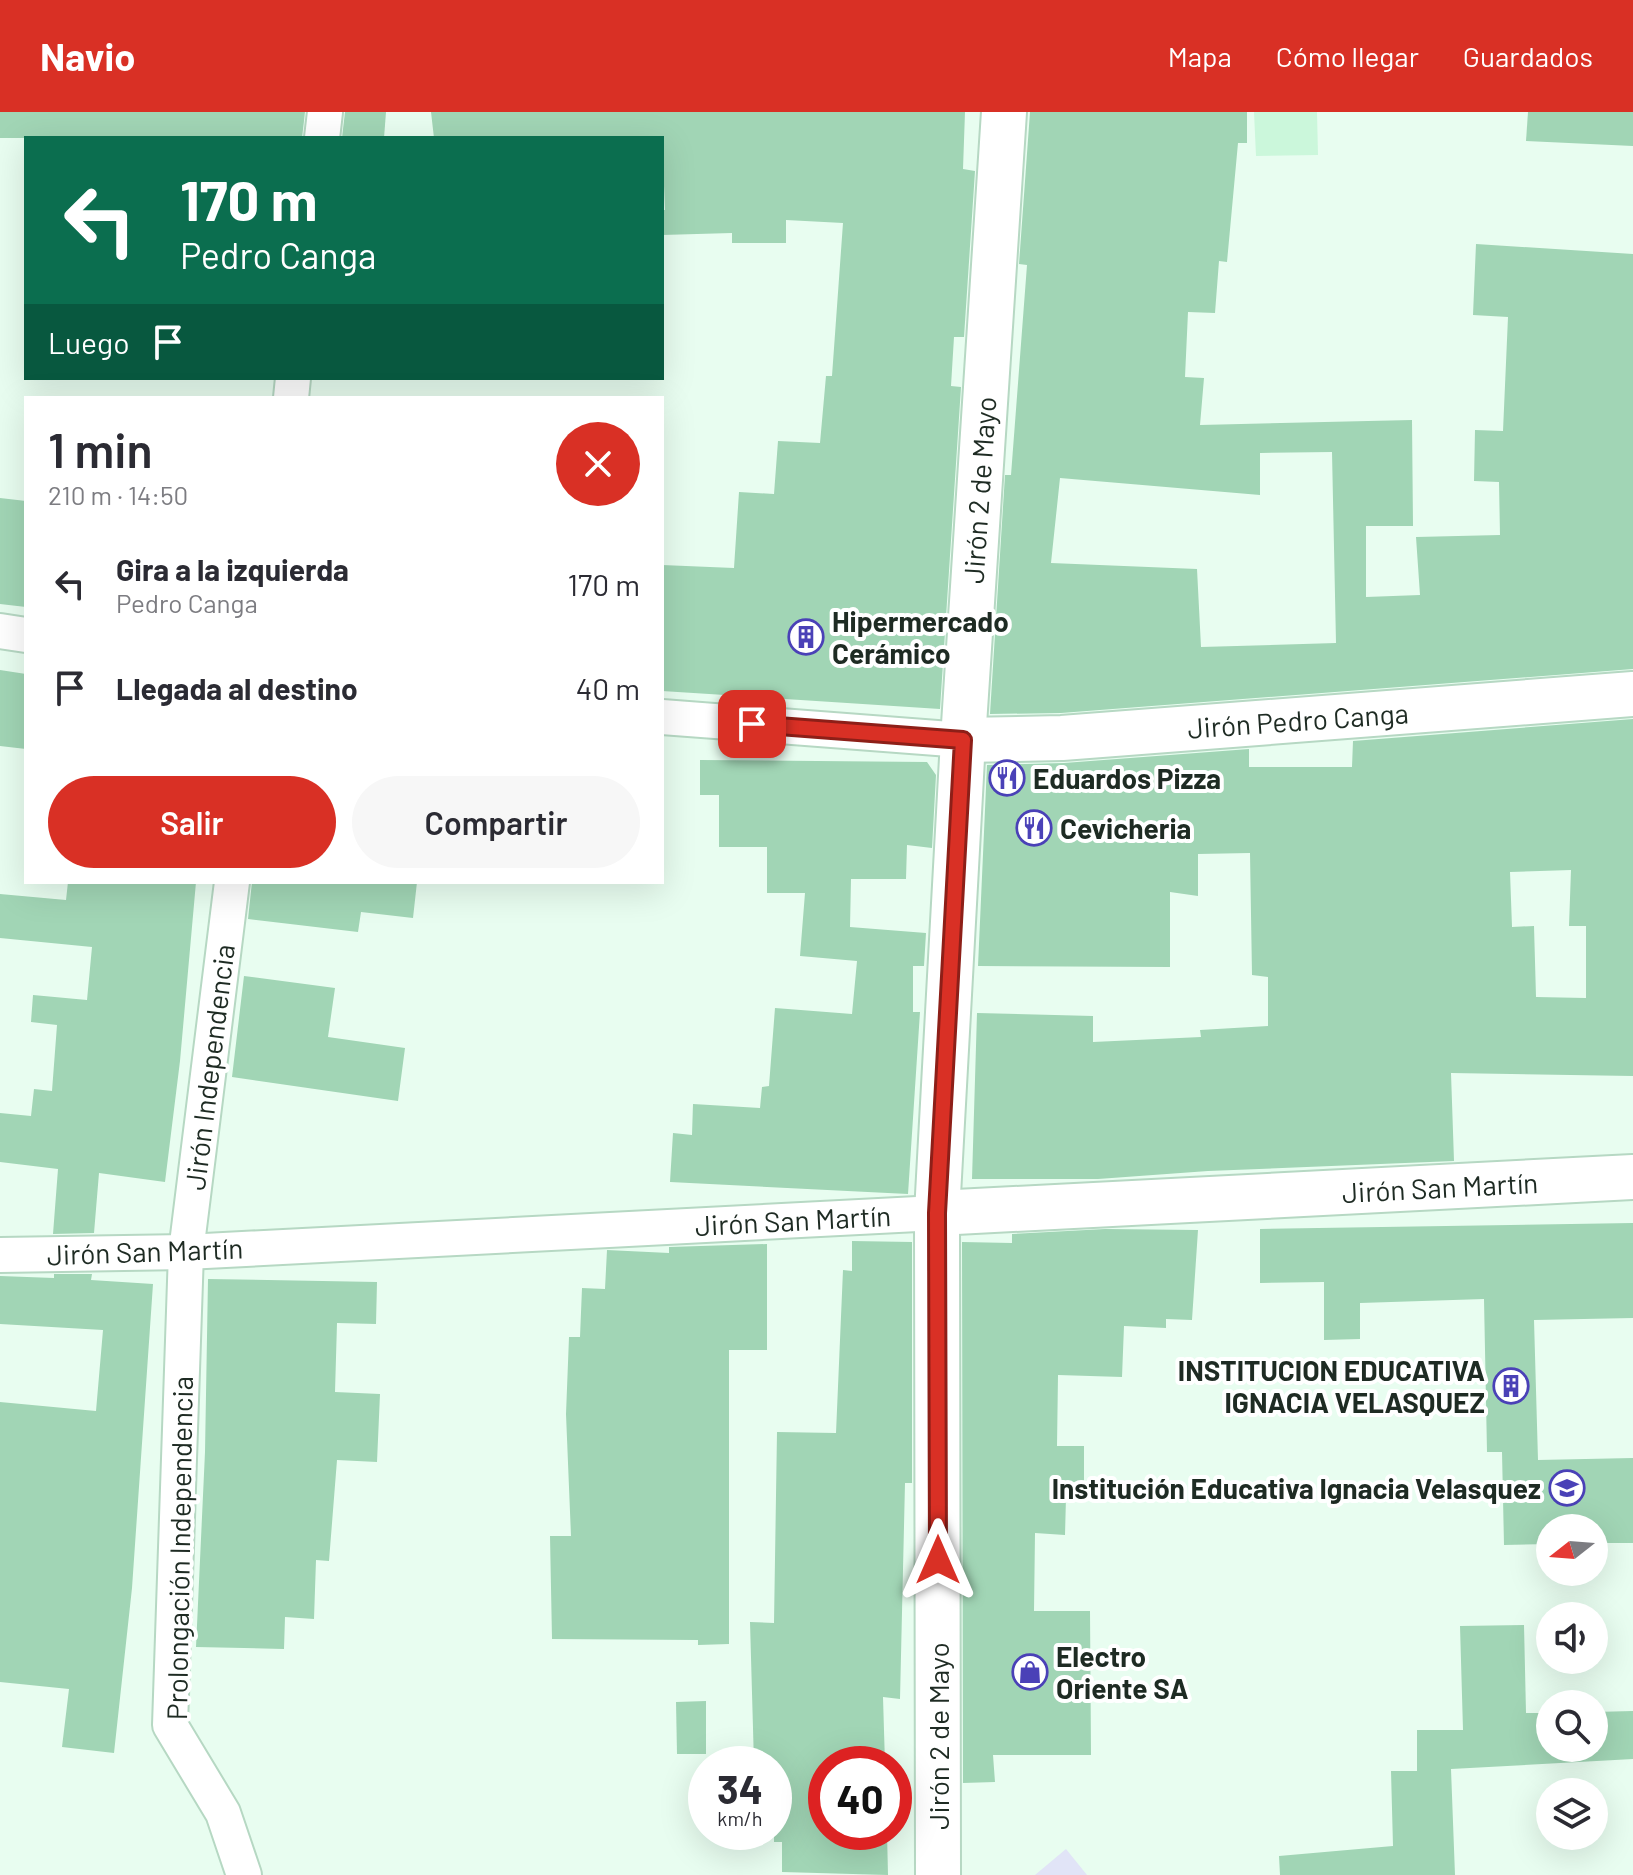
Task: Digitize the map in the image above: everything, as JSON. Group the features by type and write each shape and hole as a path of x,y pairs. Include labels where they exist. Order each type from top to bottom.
{"street":[{"path":"322,136 325,112"},
{"name":"Jirón 2 de Mayo","path":"938,1875 937,1213 963,740 1004,112"},
{"path":"0,631 24,635"},
{"name":"Jirón Pedro Canga","path":"963,740 1062,738 1633,694"},
{"path":"664,717 963,740"},
{"name":"Jirón Independencia","path":"186,1252 232,884"},
{"name":"Jirón San Martín","path":"0,1255 186,1252 1633,1177"},
{"name":"Prolongación Independencia","path":"186,1252 170,1725 223,1813 244,1875"}],"shaded area":[{"path":"1254,112 1317,112 1318,155 1256,156"},
{"path":"1066,1849 1087,1875 1035,1875"}],"building":[{"path":"0,112 305,112 302,136 0,138"},
{"path":"345,112 386,112 384,136 342,136"},
{"path":"431,112 965,112 963,169 975,171 964,337 954,337 951,386 961,387 940,709 664,691 664,565 734,568 739,492 774,494 778,441 820,443 826,376 832,376 843,223 786,220 786,243 732,243 732,233 664,235 664,136 434,136"},
{"path":"1030,112 1247,112 1247,143 1238,143 1227,262 1219,261 1215,313 1188,312 1185,377 1204,378 1200,425 1412,420 1413,526 1366,526 1366,597 1420,595 1416,537 1500,535 1499,482 1474,481 1475,430 1503,431 1508,317 1473,315 1476,244 1633,254 1633,669 1061,713 990,714 1005,475 1011,475 1027,265 1019,264","holes":["1332,452 1336,643 1201,647 1197,569 1051,563 1060,478 1260,495 1260,453"]},
{"path":"1528,112 1633,112 1633,146 1526,141"},
{"path":"0,498 24,501 24,607 0,604"},
{"path":"0,670 24,674 24,749 0,746"},
{"path":"1633,719 1633,1076 1451,1073 1454,1161 1208,1171 1098,1179 972,1179 977,1013 1093,1016 1093,1042 1201,1037 1200,1030 1268,1026 1268,977 1252,975 1250,853 1198,854 1198,896 1170,892 1170,967 978,966 987,765 1064,763 1249,749 1249,767 1352,767 1353,741","holes":["1571,870 1569,926 1586,926 1586,998 1536,997 1534,926 1512,927 1510,872"]},
{"path":"700,760 927,762 936,775 932,848 907,845 906,879 851,879 850,927 926,933 924,966 913,966 913,1012 920,1012 908,1194 670,1182 673,1133 692,1135 693,1104 760,1108 762,1087 769,1086 775,1008 852,1014 857,961 800,956 805,893 767,893 767,847 719,847 719,795 700,795"},
{"path":"68,884 196,884 180,1061 165,1182 99,1173 94,1233 53,1234 58,1169 0,1162 0,1113 31,1116 34,1089 52,1091 57,1025 31,1022 33,995 87,1000 92,947 0,938 0,894 66,900"},
{"path":"252,884 417,884 413,918 361,912 358,932 248,919"},
{"path":"244,976 335,988 328,1037 405,1048 398,1101 232,1077"},
{"path":"1633,1223 1633,1318 1534,1320 1538,1460 1633,1458 1633,1543 1608,1543 1608,1514 1536,1514 1536,1544 1504,1545 1502,1452 1487,1452 1484,1299 1360,1303 1360,1339 1324,1340 1324,1282 1260,1283 1260,1229"},
{"path":"1105,1229 1198,1230 1192,1320 1166,1319 1166,1328 1124,1326 1122,1377 1058,1375 1057,1446 1084,1446 1084,1496 1066,1497 1065,1535 1035,1533 1034,1611 1090,1611 1091,1755 993,1755 995,1782 963,1783 962,1242 1012,1243 1012,1234"},
{"path":"852,1241 912,1242 912,1483 905,1483 900,1699 883,1697 884,1746 808,1746 808,1850 887,1850 888,1875 782,1872 782,1850 792,1850 792,1746 753,1746 750,1622 774,1623 777,1432 836,1433 843,1270 852,1271"},
{"path":"767,1244 767,1350 729,1350 729,1644 698,1645 698,1640 552,1639 550,1536 571,1536 566,1414 569,1337 580,1337 582,1288 605,1289 607,1250 669,1253 669,1247"},
{"path":"54,1274 92,1274 91,1280 153,1284 132,1588 114,1753 62,1747 69,1689 0,1682 0,1402 96,1411 103,1330 0,1324 0,1276 54,1278"},
{"path":"208,1279 377,1282 376,1324 337,1323 335,1392 380,1394 377,1462 337,1460 329,1561 316,1560 314,1619 285,1617 284,1649 196,1647 205,1452"},
{"path":"1524,1625 1526,1713 1536,1713 1536,1762 1578,1762 1451,1769 1455,1875 1280,1875 1279,1856 1393,1846 1391,1771 1417,1771 1417,1730 1463,1730 1460,1626"},
{"path":"706,1701 706,1746 688,1746 688,1754 677,1754 676,1702"},
{"path":"1633,1711 1633,1759 1608,1760 1608,1712"}],"place":[{"name":"Hipermercado Cerámico","path":"806,637"},
{"name":"Eduardos Pizza","path":"1007,778"},
{"name":"Cevicheria","path":"1034,828"},
{"name":"INSTITUCION EDUCATIVA IGNACIA VELASQUEZ","path":"1511,1386"},
{"name":"Institución Educativa Ignacia Velasquez","path":"1567,1488"},
{"name":"Electro Oriente SA","path":"1030,1672"}],"route":[{"path":"752,724 963,740 937,1213 938,1560"}]}
